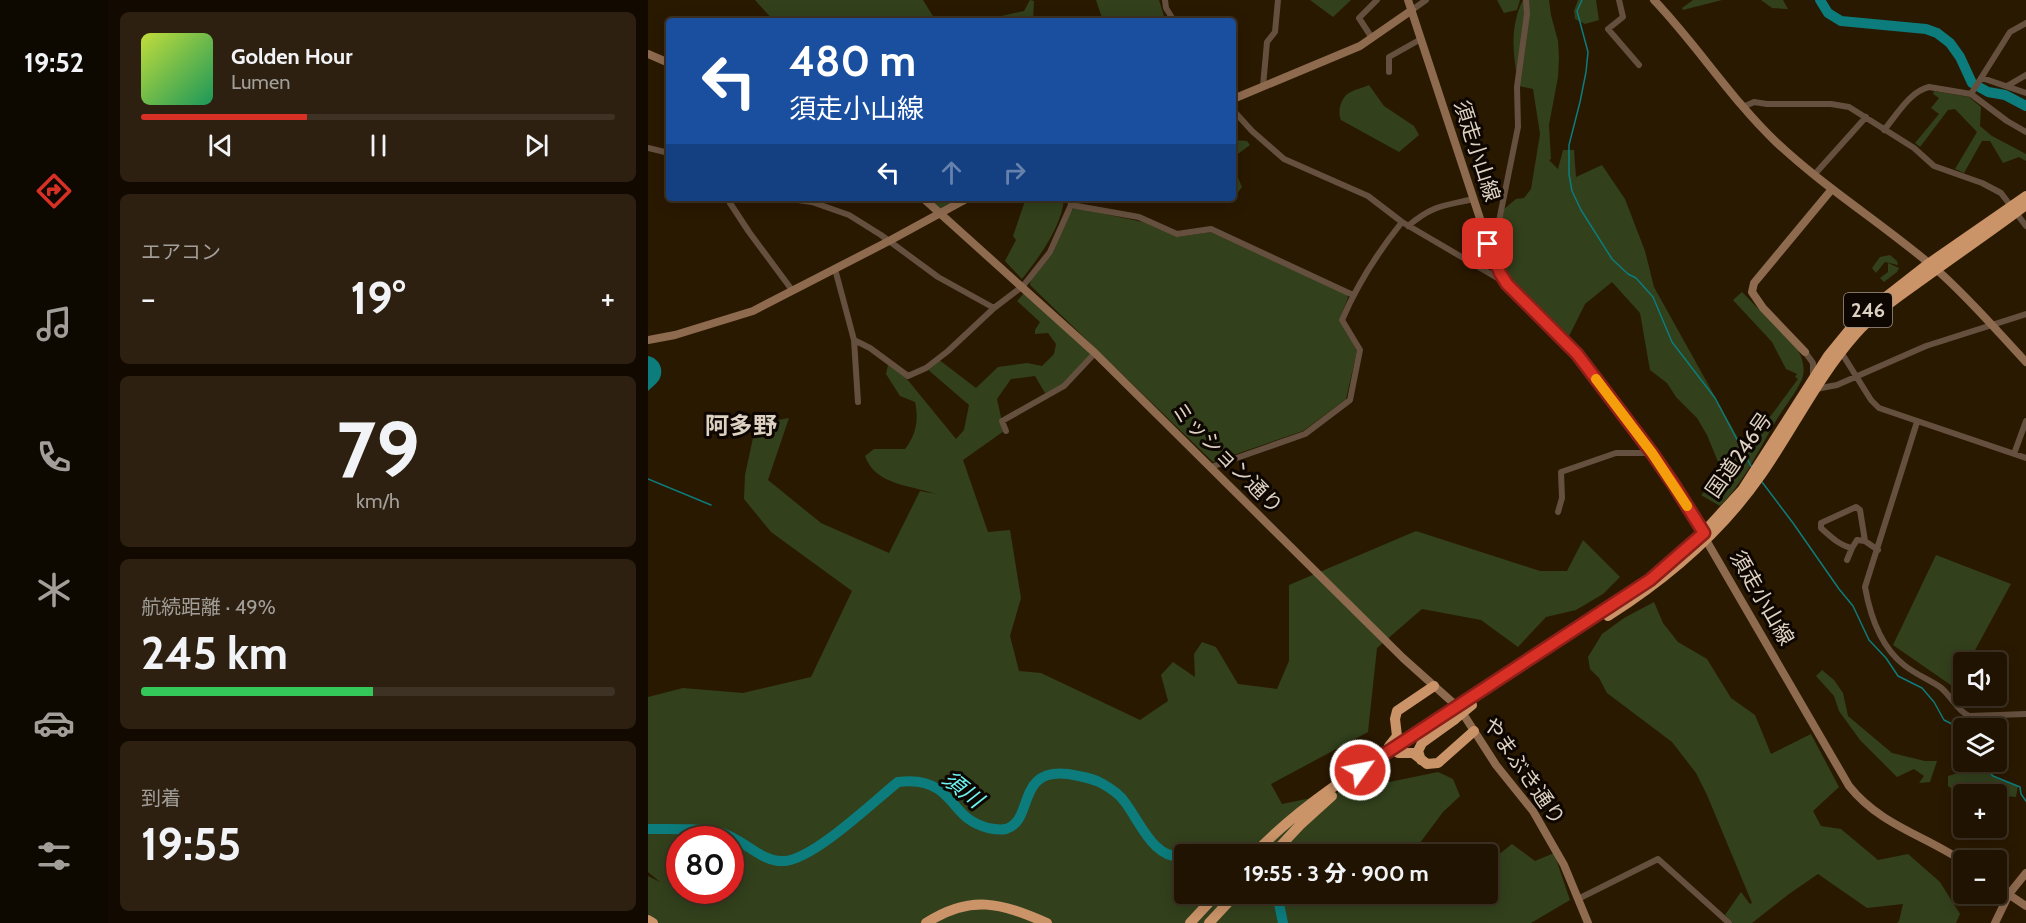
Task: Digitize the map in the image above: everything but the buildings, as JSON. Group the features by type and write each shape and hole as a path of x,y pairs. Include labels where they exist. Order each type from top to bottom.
{"highway":[{"name":"国道246号","path":"1452,716 1637,598 1671,573 1746,491 1815,384 1839,342 1859,318 2018,208 2026,196"},
{"name":"国道246号","path":"1815,384 1869,320 1932,267"},
{"path":"1375,760 1396,739 1398,734 1397,711 1434,686"},
{"path":"1422,760 1418,751 1422,743 1452,716"},
{"path":"1265,844 1288,820 1314,800 1425,728 1452,716"},
{"path":"1282,844 1324,802 1452,716"},
{"path":"1396,722 1408,730 1425,728"},
{"path":"1398,753 1413,753 1427,764 1438,763 1474,731"},
{"path":"1190,923 1208,904"},
{"path":"1209,923 1227,904"},
{"path":"926,923 959,906 998,905 1021,911 1047,923"},
{"path":"939,923 959,912 979,910 1002,912 1031,923"},
{"path":"648,920 653,923"}],"street":[{"path":"1165,0 1166,8 1172,18"},
{"path":"1263,86 1267,42 1275,32 1278,0"},
{"path":"1372,38 1359,18 1377,0"},
{"name":"須走小山線","path":"1408,0 1493,258 1507,284 1577,354 1674,485 1840,773 1860,800 1883,818 1953,856"},
{"path":"1236,98 1360,46 1426,0"},
{"path":"1493,258 1518,126 1517,87 1527,14 1526,0"},
{"path":"1619,0 1623,17 1608,29 1639,65"},
{"path":"1654,0 1681,28 1743,107 1775,141 1814,175 1932,267 1991,324 2026,362"},
{"path":"1971,93 2010,32 2026,23"},
{"path":"1389,72 1389,57 1421,39"},
{"path":"648,54 666,62"},
{"path":"2007,86 2026,75"},
{"path":"1981,80 2026,93"},
{"path":"1884,130 1913,96 1924,88 1971,93 2007,121 2026,132"},
{"path":"1743,107 1754,102 1831,104 1849,107 1914,148 1934,166 1993,188 2005,196 2018,208 2026,226"},
{"path":"1236,113 1284,159 1368,196 1405,224 1507,284"},
{"path":"1814,175 1866,117"},
{"path":"648,148 666,152"},
{"path":"1832,189 1754,283 1752,292 1762,308 1813,363 1815,384 1837,386 1926,346 2026,314"},
{"path":"1211,467 1305,434 1350,400 1360,350 1342,320 1353,295 1379,251 1405,224 1425,212 1435,207 1474,199"},
{"path":"731,201 749,232 792,290"},
{"path":"805,201 830,207 849,215 938,277 994,308"},
{"name":"ミッション通り","path":"926,201 1095,353 1403,658"},
{"path":"648,340 675,335 753,311 889,242 963,201"},
{"path":"854,340 870,348 908,376 926,368 994,308 1023,286 1050,252 1071,201 1139,217 1178,234 1211,230 1353,295"},
{"path":"835,269 854,340 858,402"},
{"path":"1841,352 1875,404 1884,410 2026,458"},
{"path":"1006,431 1002,421 1064,386 1095,353"},
{"path":"2014,454 2026,421"},
{"path":"1917,422 1865,587 1880,634 1894,657 1941,688 1962,713 1969,716 2026,714"},
{"path":"1558,512 1562,498 1562,472 1616,453 1652,453"},
{"path":"1852,548 1847,548 1829,536 1821,528 1821,523 1856,507 1860,510 1865,541"},
{"path":"1847,560 1857,540 1865,541 1878,550"},
{"name":"やまぶき通り","path":"1403,658 1460,709 1496,765 1533,812 1559,856 1588,923"},
{"path":"1578,899 1658,860 1729,923"},
{"path":"1995,923 2009,894 2026,873"},
{"path":"2009,894 2026,906"}],"green space":[{"path":"755,0 923,0 934,18 771,18"},
{"path":"1030,0 1034,1 1033,18 996,18 997,17 1024,11"},
{"path":"1096,0 1159,0 1164,16 1160,18 1102,18"},
{"path":"1310,0 1351,0 1333,17"},
{"path":"1497,0 1520,0 1517,10 1504,13"},
{"path":"1523,0 1549,0 1558,41 1558,77 1549,125 1551,159 1549,160 1558,169 1563,150 1574,150 1576,177 1602,165 1625,199 1645,251 1654,287 1743,447 1767,421 1798,379 1795,377 1797,374 1786,369 1772,342 1733,300 1742,292 1797,348 1800,355 1804,371 1800,384 1744,475 1720,506 1701,495 1715,481 1721,469 1707,435 1697,418 1676,397 1667,383 1650,370 1640,313 1612,282 1585,304 1569,336 1509,283 1497,256 1504,209 1516,199 1524,198 1531,189 1540,134 1533,89 1519,86 1515,65 1514,32"},
{"path":"1578,0 1596,0 1599,20 1585,24 1575,19 1574,11"},
{"path":"1693,0 1722,0 1683,10 1682,8"},
{"path":"1761,0 1783,0 1788,9 1772,8"},
{"path":"1369,85 1384,106 1414,126 1419,135 1399,152 1341,120 1340,109 1346,95"},
{"path":"1934,91 1969,97 1981,107 1980,126 1992,136 2026,154 2026,161 2019,157 2003,163 1990,141 1982,141 1964,173 1955,169 1977,132 1955,109 1948,110 1920,147 1915,143 1939,114 1931,108 1939,98 1933,94"},
{"path":"1236,140 1247,141 1250,145 1236,155"},
{"path":"1236,173 1242,187 1236,195"},
{"path":"929,201 957,201 939,213"},
{"path":"1025,201 1063,201 1054,231 1022,279 1005,261 1016,240 1013,236"},
{"path":"1076,208 1143,222 1177,237 1210,232 1347,294 1348,298 1339,320 1357,351 1346,399 1303,431 1213,462 1030,285 1031,279 1053,253 1071,210"},
{"path":"1890,255 1898,265 1885,262 1876,273 1872,268 1880,257"},
{"path":"1888,263 1899,268 1884,282 1880,278 1888,272"},
{"path":"1026,291 1093,354 1072,382 1045,393 1035,376 1011,379 997,399 1004,431 963,460 988,532 1010,530 1021,598 1010,636 1019,671 1041,673 1140,720 1168,701 1161,675 1173,662 1195,677 1194,654 1202,642 1216,647 1238,684 1277,689 1289,661 1289,585 1416,531 1540,571 1567,571 1583,540 1620,577 1603,594 1576,610 1546,617 1518,647 1481,620 1422,609 1377,648 1368,732 1271,784 1282,804 1438,772 1453,779 1460,796 1443,812 1419,844 1174,844 1174,904 1498,904 1498,855 1512,844 1535,861 1554,853 1570,900 1531,923 648,923 648,876 660,882 648,872 648,697 683,688 743,693 811,677 852,591 771,532 744,499 745,475 756,424 789,418 768,480 821,523 889,553 920,491 936,494 885,478 870,466 865,456 874,449 905,449 916,427 915,402 900,396 886,374 888,365 902,373 956,439 964,430 969,405 926,368 938,359 976,388 998,367 1027,363 1042,366 1054,354 1056,344 1048,333 1035,334 1040,322 1017,301"},
{"path":"1936,555 2011,584 1974,652 1953,652 1953,687 1893,645"},
{"path":"1654,602 1663,623 1678,642 1707,659 1731,698 1755,715 1771,754 1811,734 1839,787 1813,811 1821,826 1841,829 1878,860 1908,854 1940,882 1960,914 1956,923 1897,923 1903,904 1867,908 1818,874 1752,923 1733,923 1725,915 1741,892 1750,904 1752,903 1696,773 1672,742 1607,693 1599,678 1590,669 1588,657 1602,634 1624,618"},
{"path":"1822,670 1834,680 1843,693 1848,716 1892,753 1925,761 1937,761 1930,782 1919,783 1924,776 1914,769 1897,777 1860,740 1839,711 1834,696 1816,676"},
{"path":"1962,772 1986,772 2018,786 2016,797 2007,796 2007,784 1953,784 1953,790 1948,786 1948,776"}],"water":[{"path":"648,356 658,362 661,376 648,391"}],"waterway":[{"path":"1582,0 1577,11 1588,52 1580,102 1569,145 1569,174 1572,191 1581,210 1612,259 1628,274 1636,278 1653,297 1672,342 1715,398 1751,466"},
{"path":"1820,0 1828,13 1841,21 1926,29 1937,33 1950,43 1960,57 1972,83 1988,92 2005,95 2026,106"},
{"path":"648,479 711,505"},
{"path":"1762,482 1853,606 1869,640 1886,658 1898,676 1922,688 1934,702 1944,720 1953,724"},
{"path":"1989,772 1993,776 2020,787 2021,794 2026,801"},
{"name":"須川","path":"648,829 722,833 738,840 760,855 776,861 785,861 797,858 827,840 898,782 929,784 945,794 965,816 978,825 1006,829 1015,824 1033,786 1040,779 1051,774 1068,774 1095,780 1112,790 1122,799 1156,847 1174,856"},
{"name":"須川","path":"1279,904 1283,923"}],"slow traffic":[{"path":"1596,379 1652,453 1687,506"}],"district":[{"name":"阿多野","path":"741,426"}],"route":[{"path":"1360,770 1650,580 1704,533 1652,453 1577,354 1507,284 1488,244"}]}
